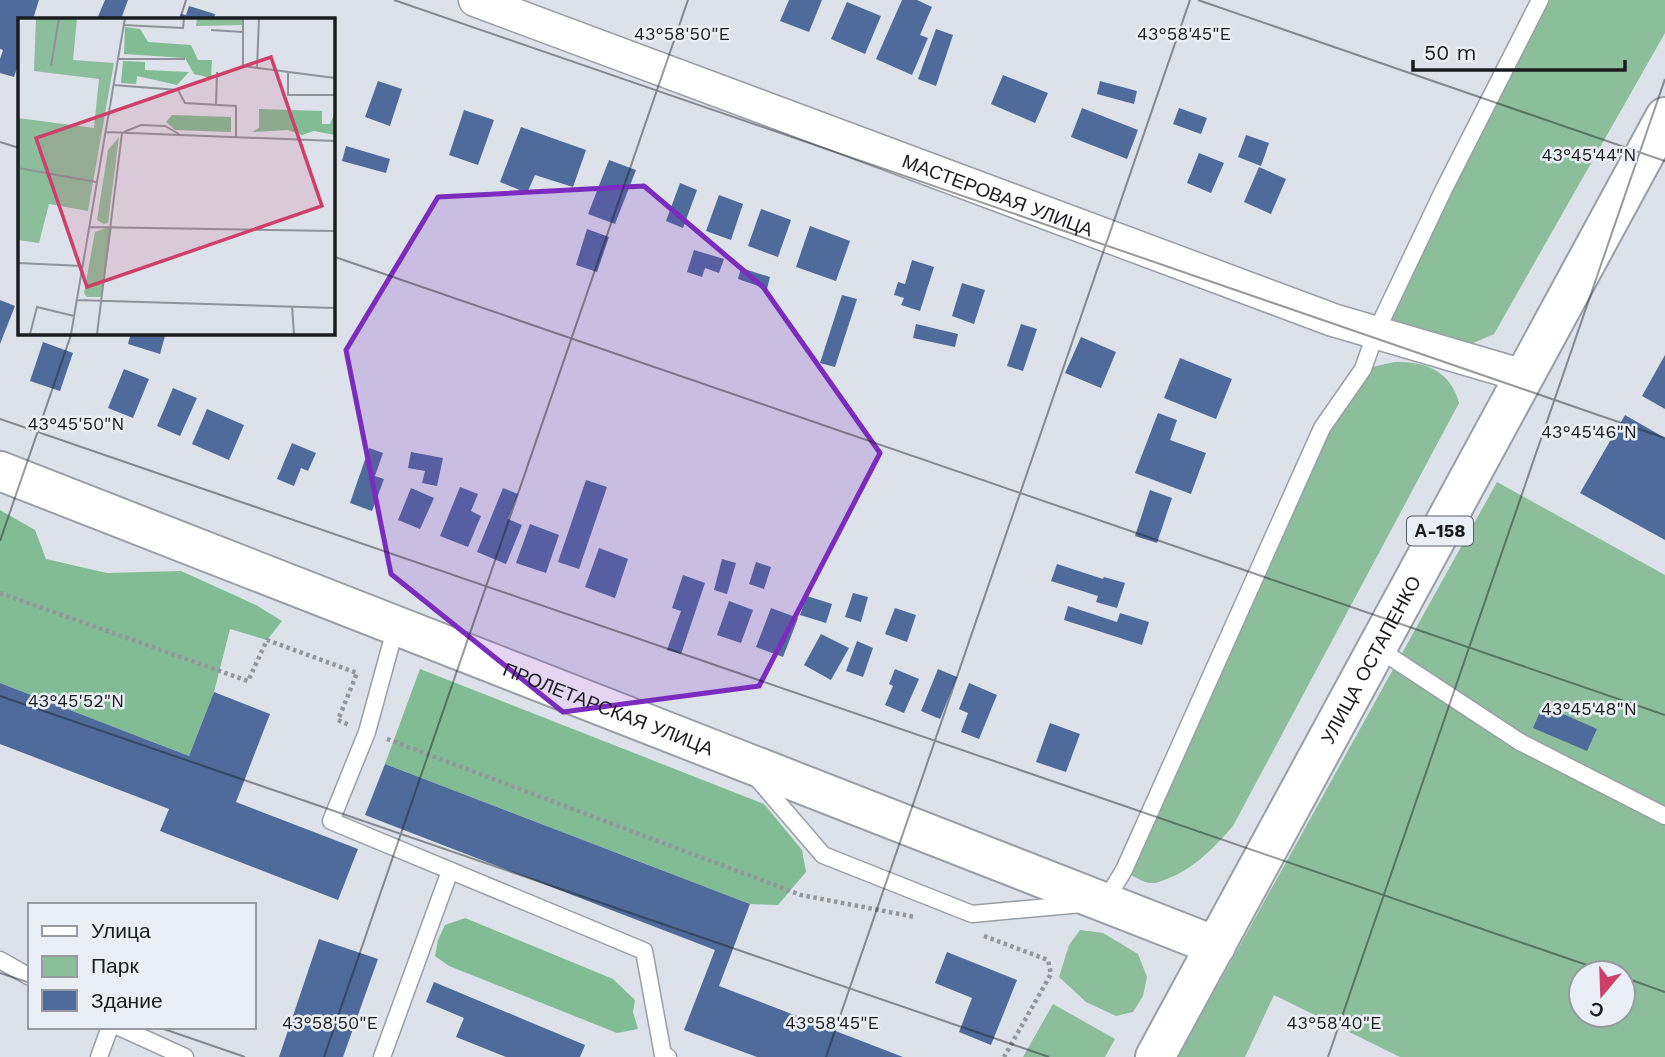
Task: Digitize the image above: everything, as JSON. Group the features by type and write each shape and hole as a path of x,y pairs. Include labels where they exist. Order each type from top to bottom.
{"street":[{"name":"МАСТЕРОВАЯ УЛИЦА","path":"475,0 1320,315 1524,376"},
{"name":"УЛИЦА ОСТАПЕНКО","path":"1155,1057 1524,376 1659,140"},
{"name":"ПРОЛЕТАРСКАЯ УЛИЦА","path":"0,471 1216,946"}],"lane":[{"path":"740,760 823,855 972,914 1105,902 1124,870 1322,428 1363,369 1376,332 1444,189 1540,0"},
{"path":"396,625 367,732 331,821 644,951 663,1055 668,1057"},
{"path":"1377,648 1520,743 1665,816"},
{"path":"382,1057 450,871"},
{"path":"0,960 28,976"},
{"path":"99,1057 109,1029"},
{"path":"123,1029 185,1057"}],"path":[{"path":"0,593 248,681 267,640 357,673 338,720 801,895 920,918"},
{"path":"973,931 1048,960 1051,974 1004,1057"}],"highlighted area":[{"path":"644,186 763,287 880,453 759,686 563,712 391,574 346,350 438,197"}],"green space":[{"path":"1543,0 1665,0 1665,33 1494,334 1471,344 1376,332"},
{"path":"1395,362 1417,363 1435,370 1450,383 1459,403 1233,826 1194,864 1175,876 1155,883 1138,879 1124,870 1322,428 1363,369"},
{"path":"1497,482 1665,575 1665,1057 1400,1057 1274,995 1245,1057 1178,1057"},
{"path":"0,510 35,530 46,559 107,573 181,571 256,605 282,621 267,640 230,629 214,692 189,756 0,683"},
{"path":"420,669 764,804 802,850 806,872 778,905 750,904 385,764"},
{"path":"465,918 613,979 635,1000 633,1012 638,1029 617,1033 449,966 435,956 438,940 445,925"},
{"path":"1080,930 1103,933 1138,954 1147,977 1143,996 1133,1012 1116,1016 1086,1002 1059,977 1069,945"},
{"path":"1053,1004 1115,1039 1105,1057 1023,1057"}],"building":[{"path":"0,0 39,0 33,18 18,18 18,65 14,77 0,73 3,50 0,49"},
{"path":"105,0 128,0 121,18 97,18"},
{"path":"789,0 822,0 809,32 780,21"},
{"path":"902,0 917,0 932,7 920,35 928,38 912,75 876,59"},
{"path":"847,2 881,16 865,54 831,39"},
{"path":"189,6 215,14 214,18 179,18 181,14 186,15"},
{"path":"936,29 953,35 936,86 918,79"},
{"path":"1003,75 1048,93 1035,123 991,104"},
{"path":"378,81 402,89 390,126 365,117"},
{"path":"1100,81 1137,91 1134,104 1097,94"},
{"path":"1082,108 1138,130 1127,159 1071,137"},
{"path":"1179,108 1207,118 1201,134 1173,124"},
{"path":"464,110 494,120 478,165 449,155"},
{"path":"521,127 586,150 573,187 535,175 527,193 500,182"},
{"path":"1246,135 1269,143 1261,166 1238,157"},
{"path":"346,146 390,159 386,173 342,161"},
{"path":"1199,153 1224,163 1211,193 1187,183"},
{"path":"609,160 636,170 615,224 588,214"},
{"path":"1259,167 1286,179 1271,214 1244,202"},
{"path":"680,183 697,190 683,228 666,221"},
{"path":"719,195 743,204 731,240 706,231"},
{"path":"761,209 791,220 778,257 748,246"},
{"path":"810,226 850,241 836,281 796,267"},
{"path":"587,229 609,237 597,272 576,265"},
{"path":"694,250 724,259 719,273 705,268 702,277 687,272"},
{"path":"912,260 934,267 920,311 901,305 904,298 894,295 898,282 905,284"},
{"path":"741,268 770,277 767,289 738,279"},
{"path":"962,283 985,290 974,324 952,316"},
{"path":"842,295 857,299 835,367 820,363"},
{"path":"0,300 15,306 0,344"},
{"path":"916,324 958,334 955,347 913,338"},
{"path":"1021,324 1037,329 1023,371 1007,366"},
{"path":"130,334 165,336 160,354 128,344"},
{"path":"1081,337 1116,352 1101,388 1065,373"},
{"path":"43,342 73,353 60,391 30,381"},
{"path":"1665,355 1665,409 1642,396"},
{"path":"1180,358 1232,379 1216,419 1164,398"},
{"path":"124,369 149,379 133,418 108,408"},
{"path":"173,388 197,398 180,436 157,426"},
{"path":"207,409 244,425 229,460 192,444"},
{"path":"1158,413 1177,420 1170,440 1206,453 1191,494 1135,473"},
{"path":"1625,415 1665,438 1665,540 1580,493"},
{"path":"292,443 316,453 308,471 301,468 294,486 277,479"},
{"path":"369,448 383,453 375,476 384,479 372,511 350,503"},
{"path":"411,452 443,458 437,486 422,483 425,471 408,468"},
{"path":"586,480 607,487 579,569 558,562"},
{"path":"460,487 478,494 471,511 481,516 468,547 440,536"},
{"path":"411,488 434,498 420,529 398,520"},
{"path":"503,488 518,494 508,519 522,525 506,564 477,552"},
{"path":"1150,490 1172,498 1157,543 1135,536"},
{"path":"530,524 559,535 546,573 516,563"},
{"path":"599,548 628,559 615,598 585,587"},
{"path":"722,559 736,563 727,594 714,590"},
{"path":"756,562 771,567 764,589 749,584"},
{"path":"1057,564 1125,583 1117,608 1096,602 1098,596 1051,581"},
{"path":"683,575 705,583 681,654 667,650 681,611 672,608"},
{"path":"853,593 868,597 861,622 845,617"},
{"path":"807,596 832,604 826,623 800,615"},
{"path":"729,601 753,610 741,643 717,635"},
{"path":"1068,606 1117,622 1120,613 1149,622 1142,645 1064,620"},
{"path":"771,608 798,618 783,657 756,647"},
{"path":"895,608 916,615 907,642 885,634"},
{"path":"821,634 849,648 831,680 804,665"},
{"path":"857,641 873,648 863,677 846,671"},
{"path":"895,669 919,679 904,713 885,705 893,686 889,684"},
{"path":"938,669 957,677 940,719 921,711"},
{"path":"0,683 189,756 214,692 270,714 236,802 358,849 338,900 160,831 169,809 0,744"},
{"path":"969,683 997,695 979,739 961,732 968,713 959,709"},
{"path":"1543,705 1597,729 1587,751 1533,728"},
{"path":"1050,723 1080,734 1066,772 1036,762"},
{"path":"385,764 750,904 719,986 903,1057 757,1057 684,1030 715,950 365,815"},
{"path":"319,939 378,959 343,1057 279,1057"},
{"path":"947,952 1017,980 991,1045 959,1032 972,998 935,983"},
{"path":"434,982 585,1045 580,1057 506,1057 456,1037 464,1018 426,1002"}]}
